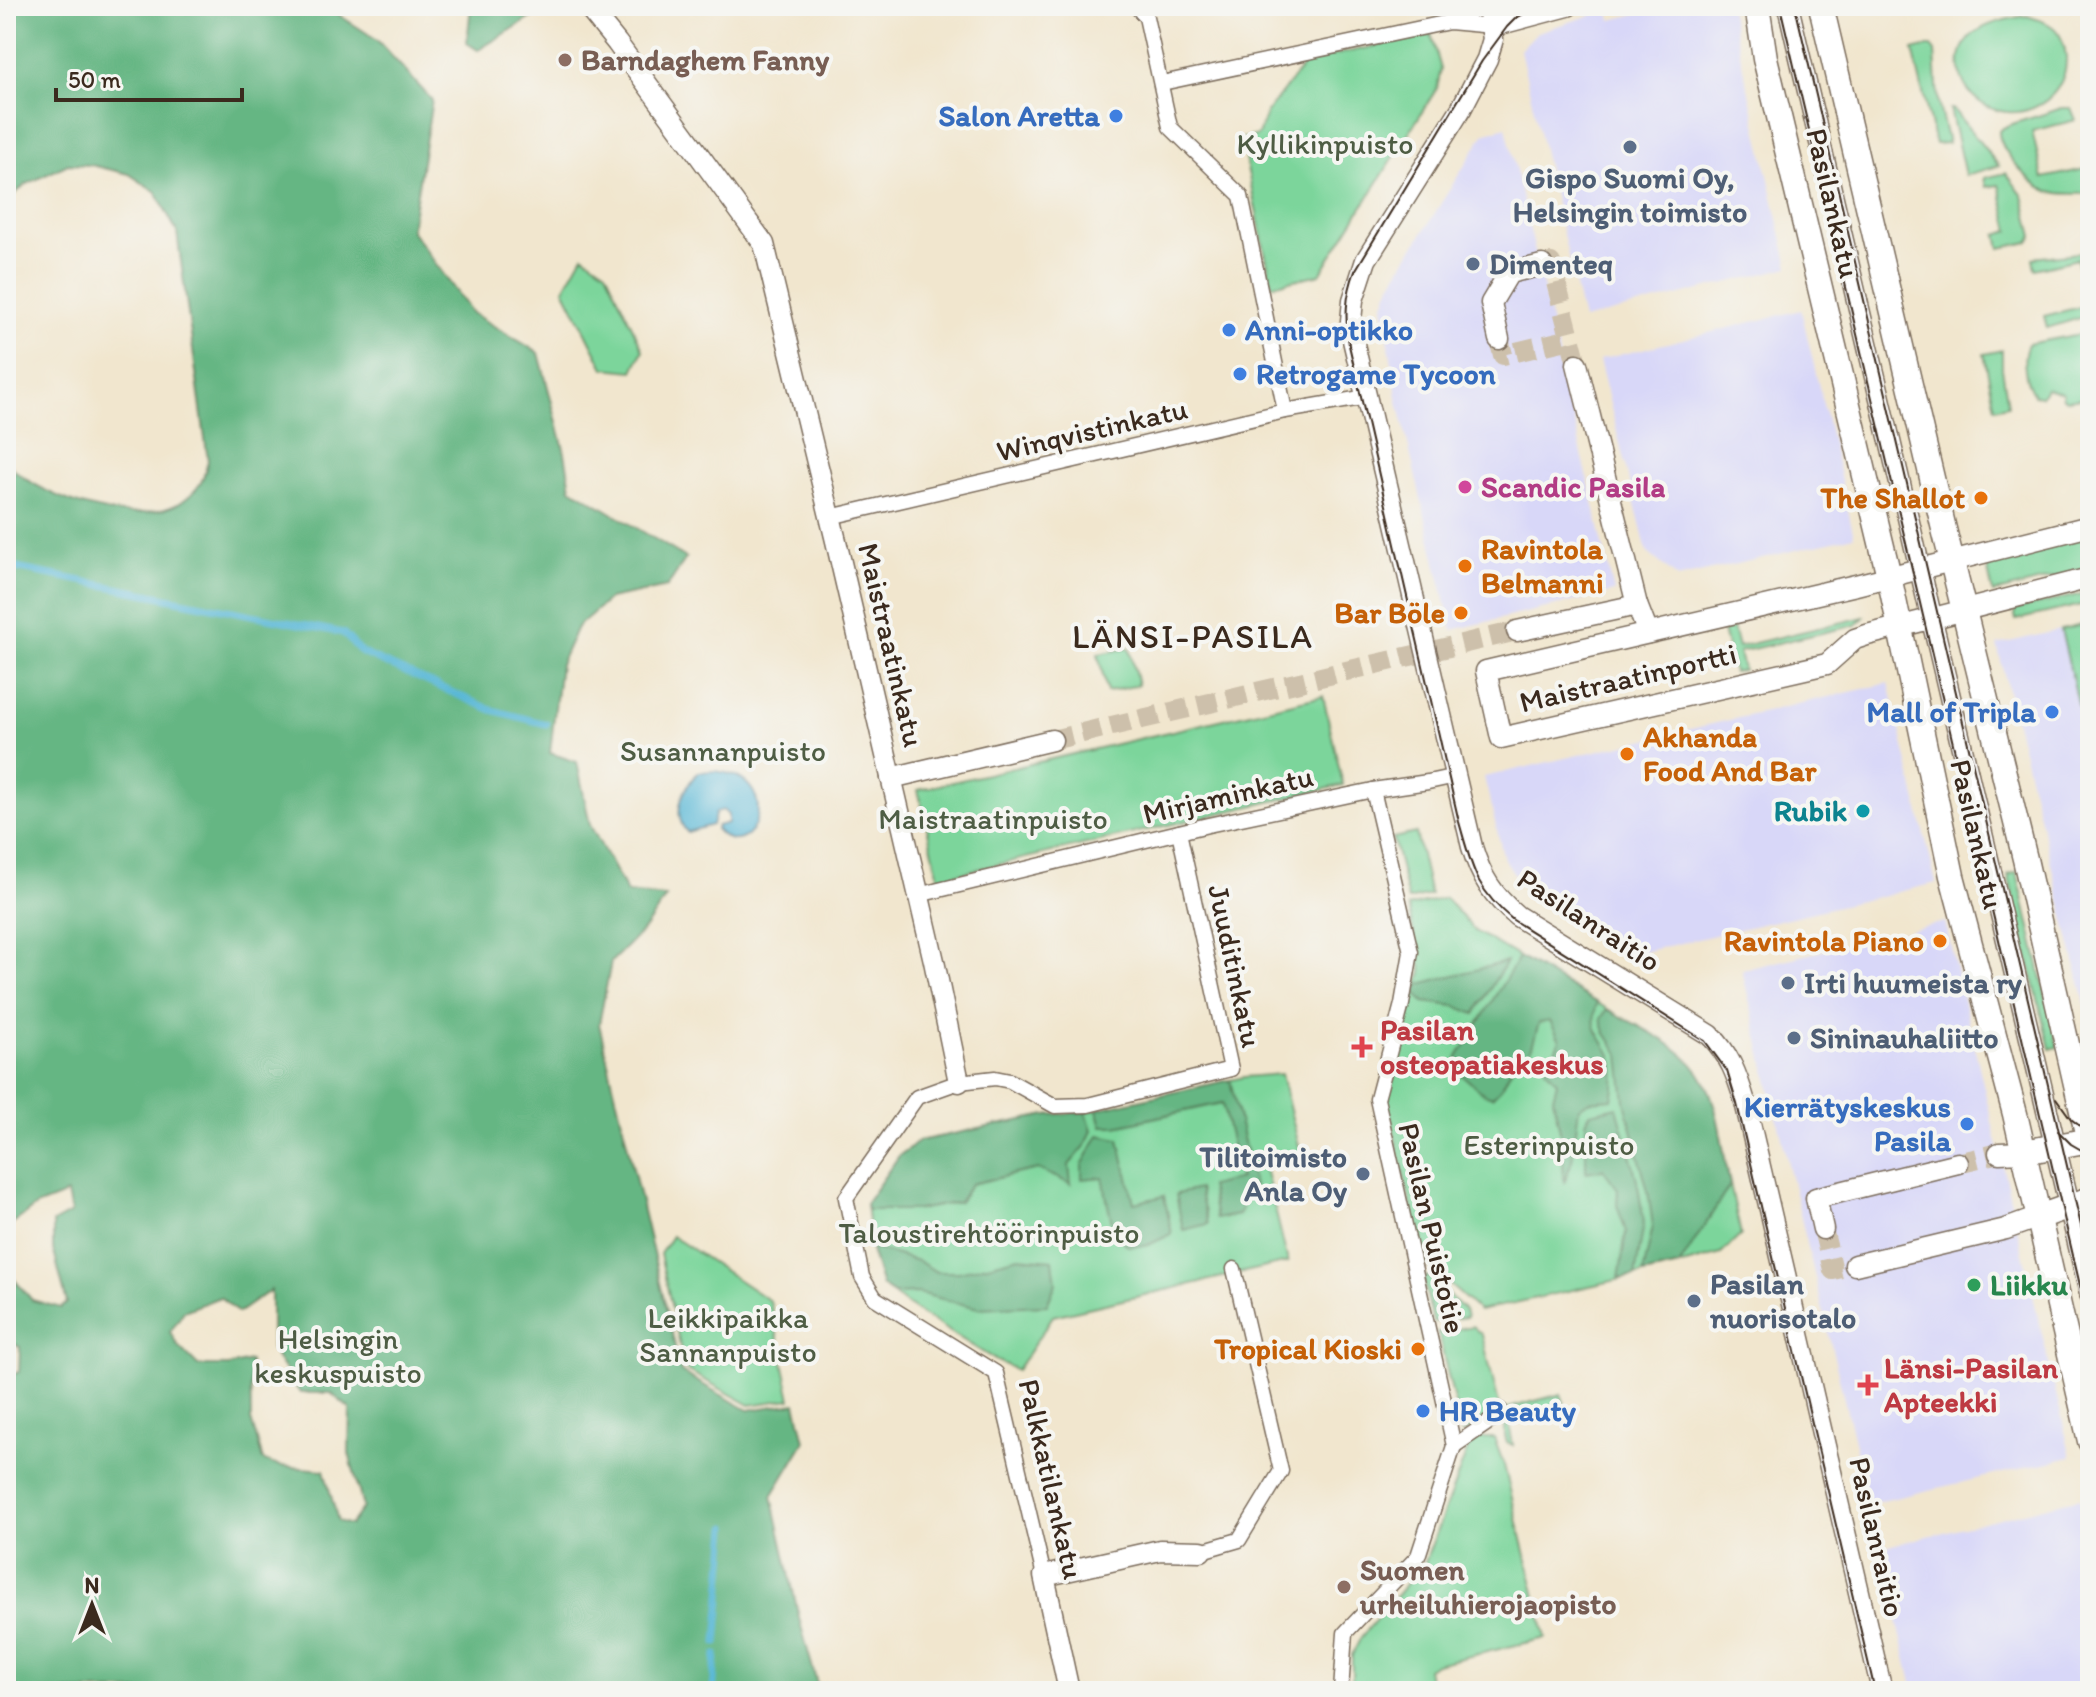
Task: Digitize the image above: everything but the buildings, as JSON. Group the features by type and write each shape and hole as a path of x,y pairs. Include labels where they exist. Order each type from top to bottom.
{"street":[{"path":"1136,6 1146,17 1170,127 1241,196 1285,411"},
{"path":"1162,83 1449,22 1568,6"},
{"name":"Pasilankatu","path":"1757,6 1765,58 1889,576 1952,876 2024,1152 2090,1441"},
{"name":"Pasilankatu","path":"1788,6 2055,1146 2079,1202 2090,1294"},
{"name":"Pasilankatu","path":"1821,6 2090,1142"},
{"name":"Maistraatinkatu","path":"592,8 764,244 891,778 959,1082"},
{"name":"Pasilanraitio","path":"1490,16 1493,39 1481,73 1366,260 1357,283 1351,321 1367,397 1456,776 1484,880 1517,916 1690,1021 1725,1049 1733,1065 1745,1102 1882,1691"},
{"path":"1499,339 1491,303 1509,273 1542,265"},
{"path":"1577,364 1637,605 1648,633"},
{"name":"Winqvistinkatu","path":"830,517 1285,411 1367,397"},
{"name":"Maistraatinportti","path":"2090,526 1486,671 1501,738 1827,664 1855,639 2090,578"},
{"path":"1517,631 1637,605"},
{"path":"891,778 1052,740"},
{"name":"Mirjaminkatu","path":"918,895 1179,832 1373,790 1456,776"},
{"name":"Pasilan Puistotie","path":"1373,790 1411,952 1402,1004 1377,1099 1454,1446"},
{"name":"Juuditinkatu","path":"959,1082 995,1078 1010,1081 1055,1106 1088,1105 1231,1069 1179,832"},
{"name":"Palkkatilankatu","path":"959,1082 914,1100 846,1198 862,1277 875,1298 996,1373 1069,1691"},
{"path":"1999,1153 2090,1142"},
{"path":"1823,1229 1816,1198 1958,1163"},
{"path":"1855,1265 2006,1229 2079,1202"},
{"path":"1044,1576 1160,1550 1201,1551 1239,1540 1281,1471 1234,1269"},
{"path":"1341,1691 1345,1633 1418,1556 1454,1446 1495,1418 1500,1410"}],"shaded area":[{"path":"1671,6 1729,6 1789,267 1583,320 1520,50 1537,32 1608,10 1611,20"},
{"path":"1506,127 1614,592 1452,630 1397,397 1383,306 1391,284 1484,134"},
{"path":"1801,310 1854,536 1678,578 1647,552 1599,360"},
{"name":"Mall of Tripla","path":"2090,623 2090,1005 2086,1006 1997,645"},
{"path":"1889,683 1936,883 1626,956 1530,896 1504,859 1484,777"},
{"path":"1945,922 2071,1457 1869,1504 1742,970"},
{"path":"2080,1498 2090,1540 2090,1691 1914,1691 1880,1548"}],"green space":[{"name":"Helsingin keskuspuisto","path":"6,6 337,6 339,15 376,39 432,100 411,230 472,313 539,353 571,488 686,558 667,587 609,599 577,627 560,664 550,753 577,762 590,825 627,893 666,897 645,928 611,962 599,1024 681,1372 748,1410 796,1403 805,1441 772,1496 819,1691 6,1691 6,1377 19,1372 20,1347 6,1340 6,1270 32,1300 61,1308 67,1303 53,1248 53,1223 71,1213 67,1194 36,1206 12,1224 6,1220 10,1202 6,1198 6,462 47,491 102,510 131,513 158,511 182,501 200,484 208,461 177,232 156,192 129,174 91,165 68,164 25,185 6,202","holes":["271,1290 271,1349 300,1393 331,1393 350,1409 349,1453 363,1507 350,1525 338,1521 324,1470 284,1466 263,1460 251,1420 250,1361 228,1366 198,1366 178,1346 170,1332 184,1311 220,1297 238,1313"]},
{"path":"471,6 550,6 478,50 467,43"},
{"path":"2027,16 2049,24 2060,35 2066,57 2064,74 2057,89 2034,108 2003,112 1988,107 1974,97 1963,81 1960,56 1964,45 1971,36 1991,24"},
{"name":"Kyllikinpuisto","path":"1431,34 1441,69 1437,88 1320,274 1272,285 1241,139 1258,135 1267,112 1307,61"},
{"path":"1931,47 1935,52 1938,102 1948,143 1935,144 1913,50"},
{"path":"2061,108 2071,108 2076,120 2032,131 2043,178 2090,168 2090,194 2044,189 2018,167 2000,139 1999,131 2003,128"},
{"path":"1950,109 1953,109 1999,166 1965,175"},
{"path":"2006,173 2023,196 2033,236 2029,242 2000,248 1997,235 2010,231 1999,185 1986,187 1984,178"},
{"path":"2078,253 2090,256 2090,315 2047,328 2044,316 2088,305 2077,259 2035,269 2033,258"},
{"path":"583,255 606,271 643,350 633,371 604,368 564,289"},
{"path":"2090,329 2090,397 2066,400 2062,397 2063,393 2046,388 2041,396 2034,395 2025,370 2028,344 2085,333"},
{"path":"2002,350 2008,405 1995,408 1984,354"},
{"path":"2081,533 2090,569 1993,593 1985,556"},
{"path":"2090,592 2090,603 2016,620 2014,610"},
{"path":"1864,617 1856,625 1739,652 1743,670 1733,672 1723,630 1733,628 1738,647"},
{"path":"2090,623 2090,755 2061,630"},
{"path":"1129,648 1138,685 1107,692 1098,654"},
{"name":"Maistraatinpuisto","path":"1323,696 1343,785 939,878 918,790"},
{"path":"1416,833 1430,895 1408,900 1393,838"},
{"path":"2017,872 2058,1047 2050,1049 2008,875"},
{"name":"Esterinpuisto","path":"1445,898 1475,931 1677,1050 1697,1071 1711,1096 1741,1235 1721,1254 1479,1311 1424,1262 1386,1098 1422,971 1408,907"},
{"path":"1519,957 1597,1003 1595,1026 1614,1065 1612,1099 1588,1101 1579,1107 1572,1161 1564,1183 1562,1140 1553,1098 1557,1082 1546,1069 1560,1040 1550,1021 1539,1023 1530,1053 1512,1067 1502,1087 1492,1097 1484,1094 1455,1069 1458,1057"},
{"path":"1506,962 1475,1014 1455,1006 1424,1002 1416,993 1419,984"},
{"path":"1607,1009 1662,1039 1697,1069 1714,1106 1730,1185 1679,1266 1643,1274 1653,1226 1648,1191 1625,1102 1620,1055 1605,1032 1601,1019"},
{"name":"Taloustirehtöörinpuisto","path":"1281,1074 1302,1158 1298,1164 1263,1160 1288,1262 1053,1316 1017,1370 918,1312 882,1286 871,1250 866,1203 899,1156 919,1141 1047,1115 1086,1112 1244,1077"},
{"path":"1230,1080 1254,1186 1238,1215 1216,1219 1210,1186 1240,1179 1222,1103 1116,1126 1102,1126 1097,1109"},
{"path":"1617,1107 1637,1180 1644,1223 1635,1276 1619,1279 1626,1232 1617,1205 1618,1189 1603,1169 1586,1172 1586,1122 1590,1113"},
{"path":"1086,1112 1092,1130 1086,1145 1069,1165 1071,1184 1038,1169 971,1184 959,1202 918,1210 867,1210 866,1203 899,1156 919,1141 1047,1115"},
{"path":"1099,1135 1119,1139 1134,1203 1164,1196 1172,1234 1146,1246 1128,1246 1121,1239 1110,1214 1103,1177 1082,1179 1082,1165"},
{"path":"1199,1189 1208,1224 1183,1230 1176,1194"},
{"name":"Leikkipaikka Sannanpuisto","path":"672,1236 770,1301 791,1399 750,1405 685,1369 660,1254"},
{"path":"871,1250 918,1261 937,1272 959,1272 1019,1257 1053,1260 1056,1283 1047,1305 978,1308 918,1293 894,1294 882,1286"},
{"path":"1428,1276 1465,1310 1467,1317 1433,1322 1423,1278"},
{"path":"1472,1326 1482,1335 1499,1404 1494,1414 1462,1434 1438,1333"},
{"path":"1561,1394 1567,1410 1509,1425 1513,1445 1507,1443 1505,1409"},
{"path":"1472,1438 1494,1438 1504,1465 1546,1638 1436,1664 1427,1669 1431,1691 1352,1691 1352,1655 1361,1637 1425,1562"}],"water":[{"path":"713,771 737,777 751,788 757,803 757,818 751,831 742,839 729,839 716,829 728,823 728,815 723,810 716,812 712,825 687,832 682,825 679,810 688,786 698,772"}],"waterway":[{"path":"6,566 343,633 362,653 492,710 546,724"},
{"path":"717,1643 727,1527"},
{"path":"713,1691 716,1655"}],"tunnel":[{"path":"1542,265 1551,263 1577,364"},
{"path":"1499,339 1503,355 1571,339"},
{"path":"1052,740 1517,631"},
{"path":"1958,1163 1999,1153"},
{"path":"1823,1229 1833,1270 1855,1265"}],"tram line":[{"path":"1538,6 1516,18 1482,61 1355,271 1347,308 1349,345 1459,822 1477,876 1490,898 1513,920 1705,1041 1727,1071 1875,1691"},
{"path":"1780,6 2090,1328"},
{"path":"1795,6 2090,1264"},
{"path":"2056,1098 2071,1119 2090,1134"},
{"path":"2058,1131 2071,1144 2090,1155"}],"place":[{"name":"Barndaghem Fanny","path":"565,60"},
{"name":"Salon Aretta","path":"1116,116"},
{"name":"Gispo Suomi Oy, Helsingin toimisto","path":"1630,147"},
{"name":"Dimenteq","path":"1473,264"},
{"name":"Anni-optikko","path":"1229,330"},
{"name":"Retrogame Tycoon","path":"1240,374"},
{"name":"Scandic Pasila","path":"1465,487"},
{"name":"The Shallot","path":"1981,498"},
{"name":"Ravintola Belmanni","path":"1465,566"},
{"name":"Bar Böle","path":"1461,613"},
{"name":"Mall of Tripla","path":"2052,712"},
{"name":"Akhanda Food And Bar","path":"1627,754"},
{"name":"Rubik","path":"1863,811"},
{"name":"Ravintola Piano","path":"1940,941"},
{"name":"Irti huumeista ry","path":"1788,983"},
{"name":"Sininauhaliitto","path":"1794,1038"},
{"name":"Pasilan osteopatiakeskus","path":"1362,1047"},
{"name":"Kierrätyskeskus Pasila","path":"1967,1124"},
{"name":"Tilitoimisto Anla Oy","path":"1363,1174"},
{"name":"Liikku","path":"1974,1285"},
{"name":"Pasilan nuorisotalo","path":"1694,1301"},
{"name":"Tropical Kioski","path":"1418,1349"},
{"name":"Länsi-Pasilan Apteekki","path":"1868,1385"},
{"name":"HR Beauty","path":"1423,1411"},
{"name":"Suomen urheiluhierojaopisto","path":"1344,1587"}],"district":[{"name":"LÄNSI-PASILA","path":"1193,636"}],"park label":[{"name":"Susannanpuisto","path":"723,751"}]}
